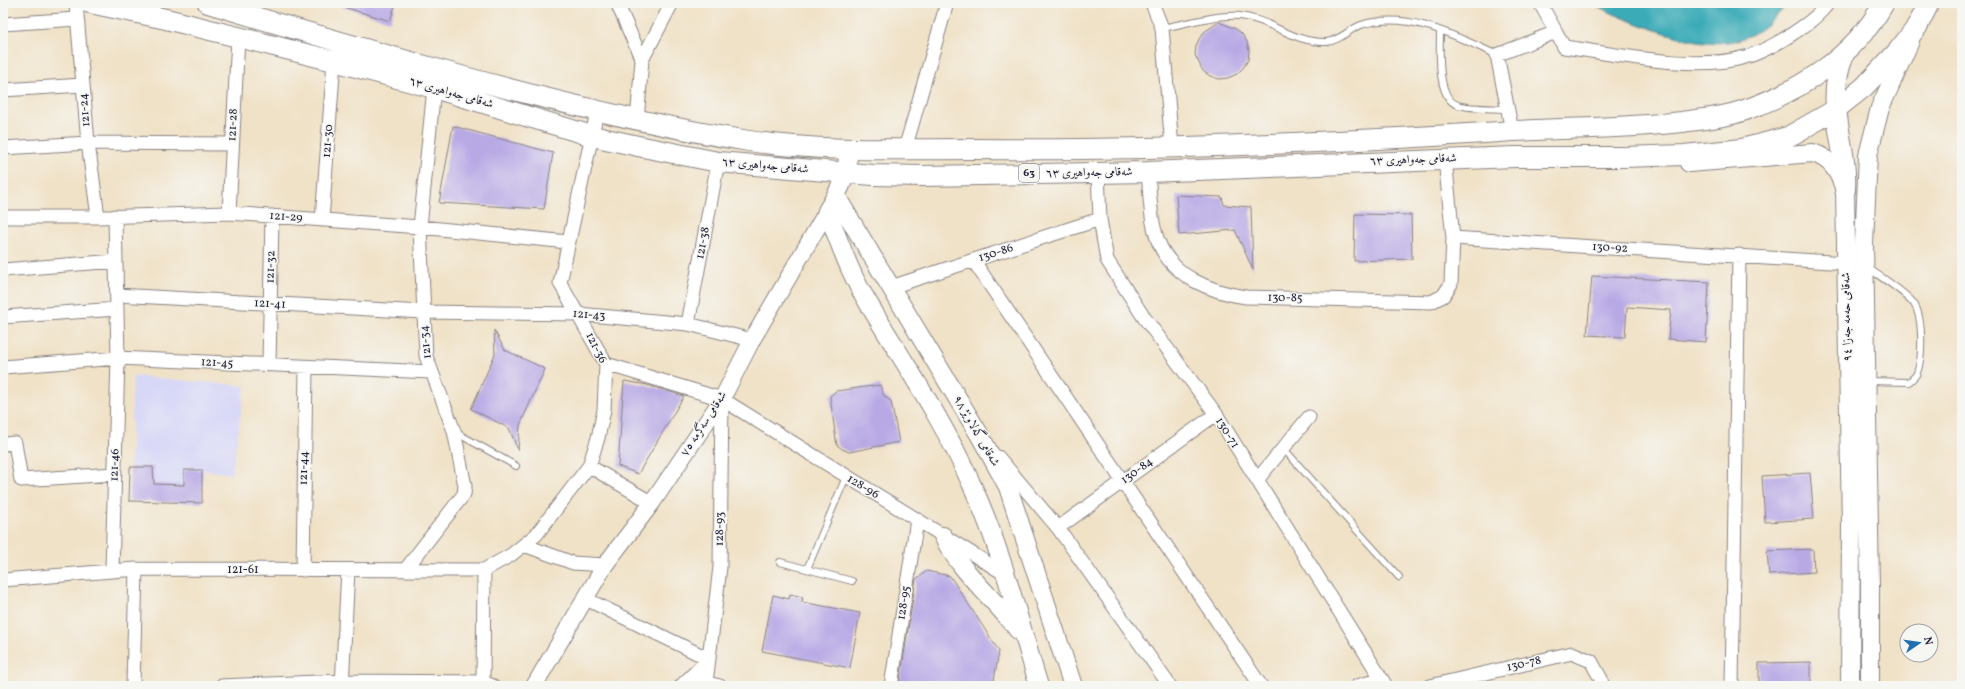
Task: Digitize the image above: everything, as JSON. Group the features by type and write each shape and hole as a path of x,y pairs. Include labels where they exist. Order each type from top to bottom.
{"main road":[{"name":"شەقامی جەواهیری ٦٣","path":"90,3 166,19 434,88 592,136 718,162 846,173 923,176 1148,172 1514,157 1624,157 1684,155 1742,149 1788,136 1835,110 1864,87 1879,72 1917,27 1929,3"},
{"name":"شەقامی جەواهیری ٦٣","path":"208,3 396,58 597,112 637,121 750,141 805,148 848,150 1012,150 1172,147 1364,140 1512,131 1651,126 1716,118 1738,113 1779,97 1799,86 1844,54 1861,36 1884,3"},
{"name":"شەقامی حەمە جەزا ٩٤","path":"1855,264 1864,244 1868,155 1871,140 1880,108 1917,27"},
{"path":"1844,54 1835,83 1835,110 1845,164 1845,190"},
{"name":"شەقامی سەگرمە ٧٥","path":"831,203 846,173 848,150"},
{"name":"شەقامی حەمە جەزا ٩٤","path":"1624,157 1666,162 1692,163 1813,152 1824,156 1833,164 1841,176 1845,190 1855,264 1857,381 1870,585 1870,686"},
{"path":"831,203 843,255 856,282 910,371 971,481 989,522 1039,686"},
{"name":"شەقامی گەلاوێژ ٩٨","path":"831,203 891,287 979,434 1008,487 1033,568 1073,686"},
{"path":"910,371 932,357"},
{"name":"شەقامی حەمە جەزا ٩٤","path":"1850,686 1851,525 1857,381"},
{"path":"943,536 951,553 962,568 1008,617 1026,642"},
{"path":"1004,574 1033,568"}],"street":[{"name":"121-24","path":"76,3 88,143 98,217"},
{"path":"617,3 642,60"},
{"path":"637,121 642,60 672,3"},
{"path":"905,149 947,3"},
{"path":"1152,3 1162,28 1172,147"},
{"path":"1540,3 1564,47 1680,62 1710,63 1746,57 1776,44 1802,28 1828,3"},
{"path":"3,24 77,20"},
{"path":"1512,131 1497,54 1556,32"},
{"name":"121-28","path":"230,213 238,37"},
{"name":"121-30","path":"322,220 334,62"},
{"path":"3,90 83,85"},
{"name":"121-34","path":"405,570 464,494 464,476 454,431 426,356 420,227 434,88"},
{"name":"121-36","path":"484,570 512,555 536,535 589,466 598,438 604,410 606,364 560,283 597,112"},
{"path":"3,148 88,143 232,144"},
{"path":"1445,159 1453,238"},
{"name":"121-38","path":"688,324 718,162"},
{"name":"130-85","path":"1148,172 1152,216 1158,241 1168,259 1185,275 1204,287 1224,294 1246,297 1431,302 1443,296 1451,284 1453,238"},
{"name":"130-71","path":"1098,173 1100,219 1107,260 1143,316 1216,414 1384,683"},
{"name":"شەقامی سەگرمە ٧٥","path":"534,686 605,565 652,503 722,399 752,340 831,203"},
{"name":"121-29","path":"3,217 98,217 230,213 420,227 568,242"},
{"name":"121-46","path":"112,571 118,358 115,216"},
{"name":"121-32","path":"269,365 272,216"},
{"name":"130-86","path":"891,287 1100,219"},
{"name":"130-92","path":"1453,238 1855,264"},
{"path":"1732,686 1739,256"},
{"path":"972,260 1260,686"},
{"path":"3,270 116,261"},
{"name":"121-41","path":"117,295 423,312"},
{"path":"3,317 117,309"},
{"name":"121-43","path":"423,312 578,314 688,324 752,340"},
{"name":"121-45","path":"3,367 118,358 431,372"},
{"name":"128-96","path":"606,364 722,399 1004,574"},
{"name":"121-44","path":"303,570 306,367"},
{"name":"128-93","path":"706,683 720,567 722,399"},
{"name":"130-84","path":"1058,528 1216,414"},
{"path":"1257,480 1309,417"},
{"path":"979,434 1058,528 1170,686"},
{"path":"3,444 15,443 21,480 115,474"},
{"path":"589,466 652,503"},
{"name":"128-95","path":"891,686 917,520"},
{"path":"524,545 573,562 605,565"},
{"path":"133,686 136,569"},
{"name":"121-61","path":"3,580 136,569 484,570"},
{"path":"343,683 348,570"},
{"path":"221,686 343,683 488,684 484,570"},
{"path":"586,599 709,659 685,682"},
{"name":"130-78","path":"1430,686 1572,653 1590,661 1601,679 1602,686"},
{"path":"685,682 706,683 720,686"},
{"path":"1357,686 1384,683"}],"lane":[{"path":"1162,28 1213,18 1240,16 1302,39 1326,42 1337,40 1361,25 1398,21 1417,22 1497,54"},
{"path":"1440,30 1441,79 1449,100 1458,105 1508,109"},
{"path":"1855,264 1914,303 1920,317 1920,362 1917,374 1909,382 1857,381"},
{"path":"454,431 516,466"},
{"path":"1283,448 1399,577"},
{"path":"807,569 846,477"},
{"path":"780,562 852,581"}],"shaded area":[{"path":"133,376 245,386 232,474 203,470 202,503 129,501"}],"water":[{"path":"1591,3 1788,3 1760,30 1731,42 1716,43 1681,38 1662,32 1626,19"}],"building":[{"path":"340,3 396,3 390,21 340,6"},
{"path":"1219,22 1236,29 1242,34 1247,42 1249,51 1248,60 1237,74 1228,78 1219,79 1210,76 1203,71 1195,55 1196,46 1204,32"},
{"path":"453,126 553,153 544,209 439,203"},
{"path":"1176,195 1222,197 1224,205 1251,207 1253,270 1235,230 1179,235"},
{"path":"1355,214 1411,215 1412,259 1354,261"},
{"path":"1592,276 1709,282 1706,342 1668,339 1671,310 1627,307 1625,337 1587,335"},
{"path":"494,330 505,350 545,369 520,425 518,450 509,428 471,409 495,354"},
{"path":"624,381 647,385 684,396 638,474 618,466"},
{"path":"880,385 884,396 891,401 899,442 849,452 842,449 837,445 830,396 836,391"},
{"path":"130,467 153,467 154,484 184,485 184,470 202,470 202,503 129,501"},
{"path":"1810,473 1814,519 1765,522 1762,476"},
{"path":"1813,549 1814,572 1769,575 1767,551"},
{"path":"927,571 950,576 999,651 993,686 899,686 916,579"},
{"path":"790,594 803,597 802,602 860,613 850,668 762,651 773,595 789,599"},
{"path":"1811,662 1811,686 1759,686 1759,663"}]}
